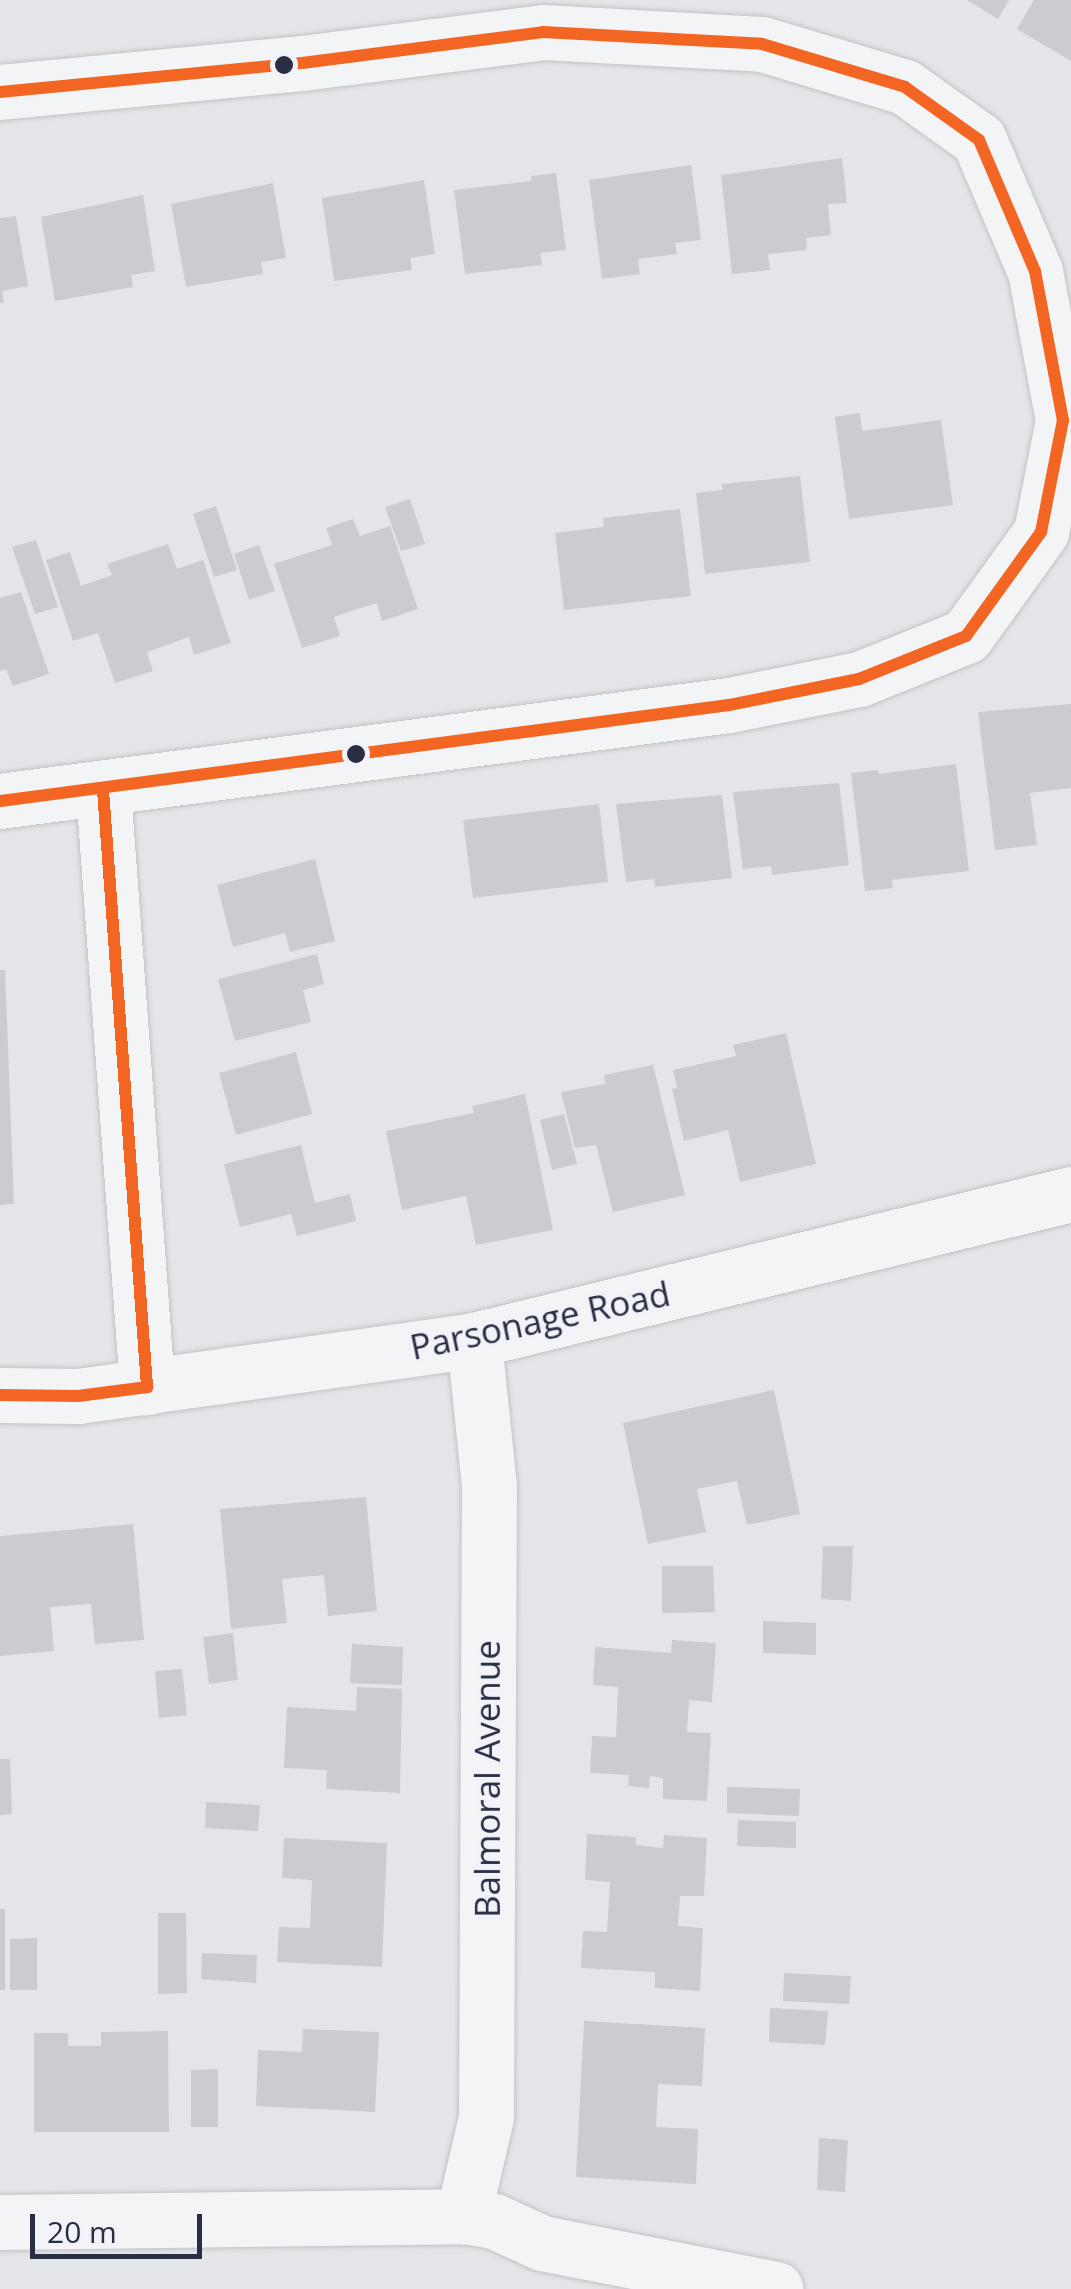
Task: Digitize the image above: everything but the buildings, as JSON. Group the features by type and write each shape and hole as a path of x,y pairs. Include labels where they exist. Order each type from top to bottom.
{"street":[{"path":"0,92 302,63 543,32 762,44 905,86 979,140 1035,272 1063,420 1041,532 966,636 859,679 729,705 0,801"},
{"path":"103,790 147,1387"},
{"name":"Parsonage Road","path":"0,1395 78,1396 474,1340 1071,1194"},
{"name":"Balmoral Avenue","path":"462,2216 486,2117 489,1486 474,1340"},
{"path":"0,2222 462,2216 494,2221 542,2243 776,2289"}],"transit line":[{"path":"0,92 302,63 543,32 762,44 905,87 979,140 1035,271 1063,420 1041,532 966,636 859,679 729,705 0,801"},
{"path":"103,790 147,1387"},
{"path":"0,1395 78,1396 147,1387"}]}
